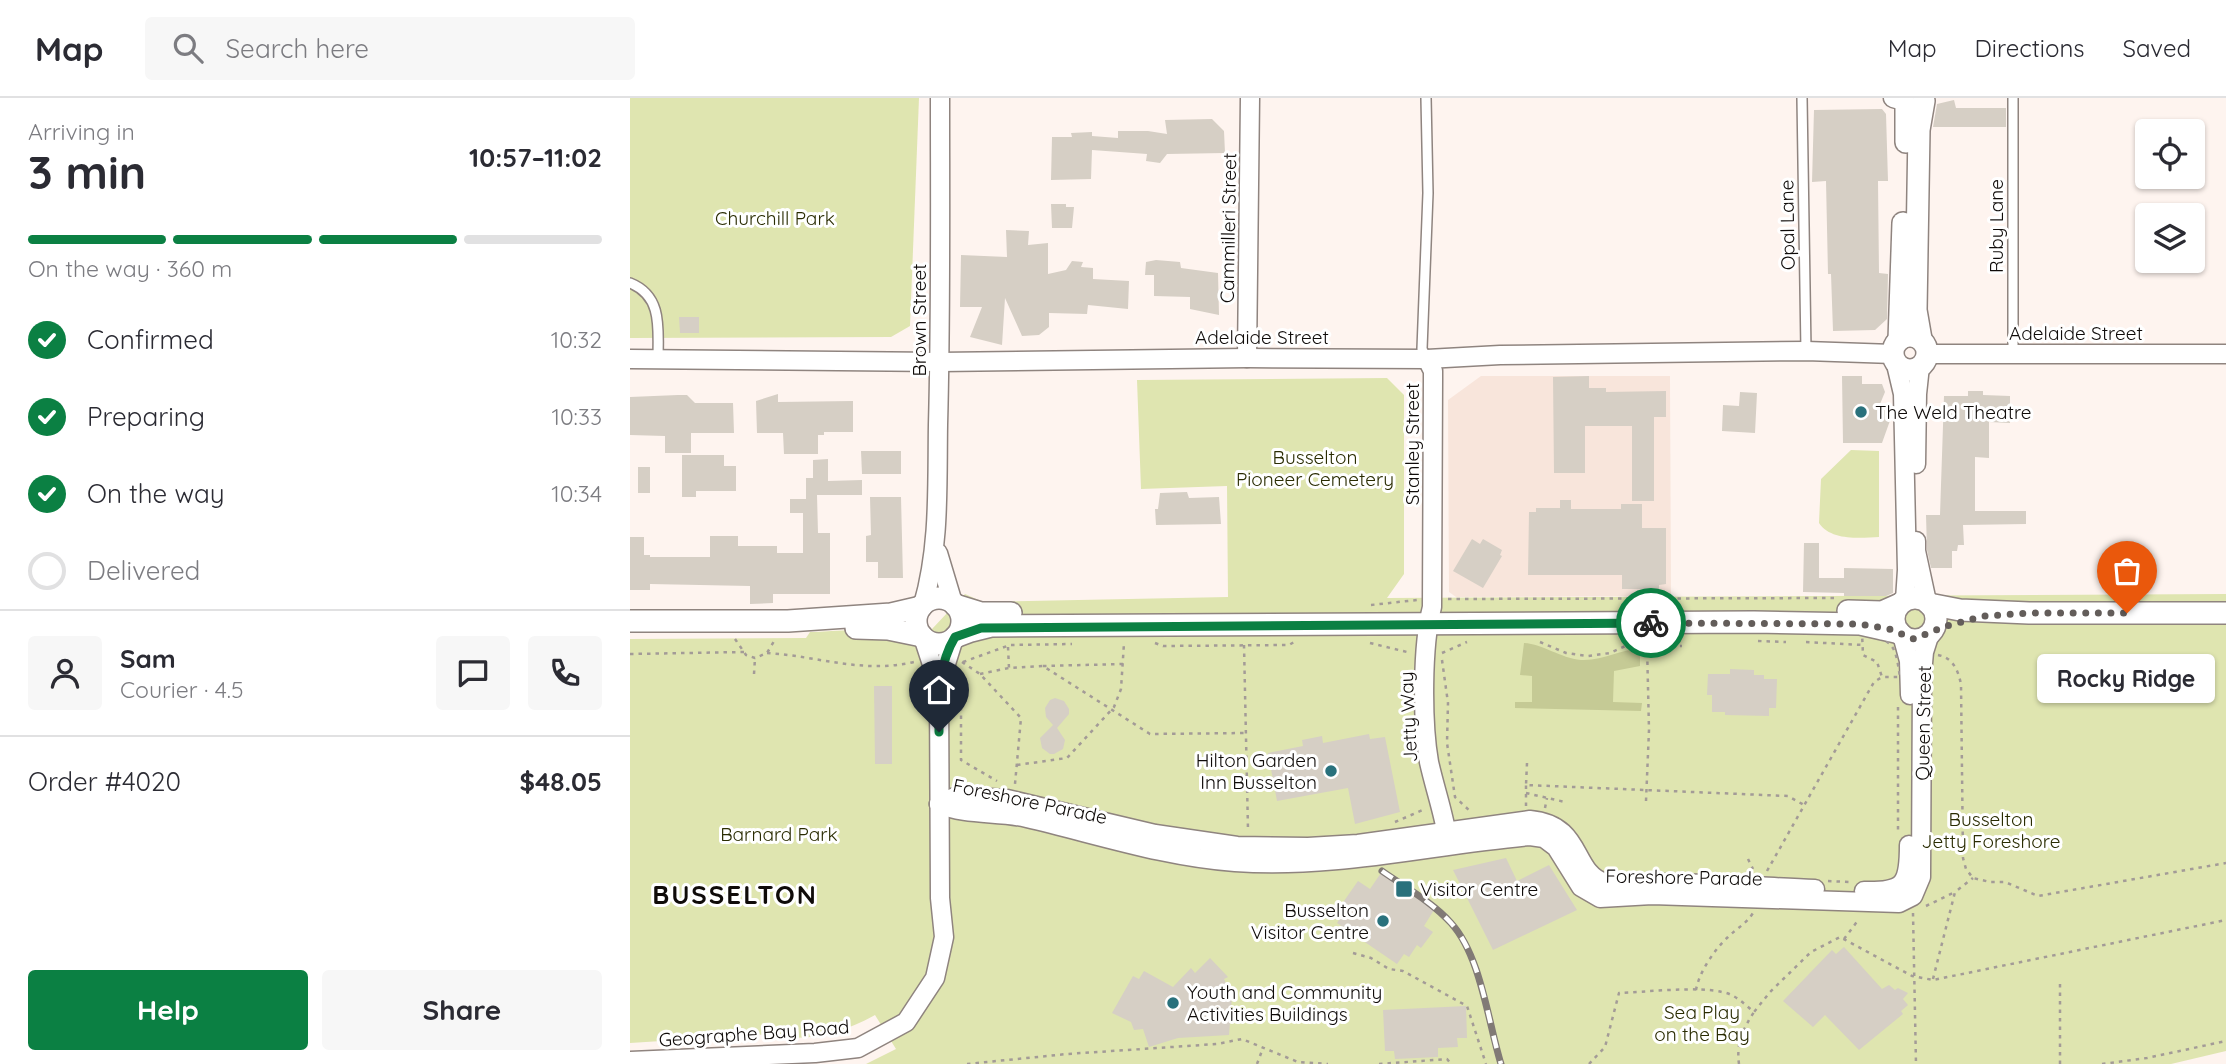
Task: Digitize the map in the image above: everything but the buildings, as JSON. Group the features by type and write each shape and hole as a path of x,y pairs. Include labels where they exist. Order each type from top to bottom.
{"street":[{"name":"Brown Street","path":"922,606 936,542 940,362 940,98"},
{"name":"Cammilleri Street","path":"1247,358 1250,98"},
{"path":"1901,634 1894,619 1902,602 1907,570 1903,394 1916,310 1919,130 1913,100"},
{"name":"Adelaide Street","path":"630,359 940,362 1247,358 1427,359 1500,355 1806,351 2226,354"},
{"path":"1909,352 1917,394 1916,551 1928,603 1936,617 1928,639"},
{"name":"Stanley Street","path":"1427,359 1433,371 1429,618"},
{"name":"Brown Street","path":"936,542 945,582 954,604"},
{"path":"630,621 788,621 891,614 941,598 971,611 991,613 1860,624 1914,639 1928,639 1985,616 2029,613"},
{"path":"949,651 971,631 991,626 1756,609 1882,612 1917,598 1960,610 2029,613 2226,613"},
{"path":"949,651 959,632 961,617 954,604"},
{"path":"922,606 916,624 922,636"},
{"name":"Jetty Way","path":"1429,618 1434,653 1425,731 1429,760 1448,800 1448,839"},
{"path":"788,621 888,629 922,636 941,644 949,651"},
{"name":"Queen Street","path":"1901,634 1910,674 1910,897"},
{"name":"Queen Street","path":"1910,897 1921,877 1922,674 1928,639"},
{"name":"Geographe Bay Road","path":"630,1061 815,1053 858,1048 906,1022 935,978 944,937 940,898 939,686 949,651"},
{"name":"Foreshore Parade","path":"939,804 957,812 1005,814 1152,849 1236,862 1330,862 1448,839 1521,821 1540,821 1550,824 1567,836 1588,871 1603,883 1759,888 1892,904 1910,897"}],"lane":[{"name":"Stanley Street","path":"1426,98 1428,193 1422,349 1427,359"},
{"name":"Opal Lane","path":"1802,98 1806,351"},
{"name":"Ruby Lane","path":"2013,98 2013,354"},
{"path":"630,283 644,290 655,306 658,359"}],"path":[{"path":"725,621 744,652"},
{"path":"767,653 788,621"},
{"path":"1882,677 1877,662 1863,655 1862,633 1892,644 1897,652 1899,687"},
{"path":"1368,643 1382,644 1403,653 1434,653 1472,639"},
{"path":"1529,639 1566,653 1588,656 1610,653 1630,644 1682,646"},
{"path":"1928,639 1958,669 1961,684 1962,858 1973,878 2005,883 2038,896 2226,863"},
{"path":"1017,765 1067,758 1111,710 1121,690 1124,640 1133,640"},
{"path":"1152,643 1163,646 1289,645 1298,640"},
{"path":"755,658 767,653 835,664 879,667 912,663 949,651 1077,643"},
{"path":"1244,645 1248,834"},
{"path":"1646,801 1649,730 1647,645"},
{"path":"1008,646 1009,668"},
{"path":"949,651 980,674 1021,718 1015,787"},
{"path":"949,651 961,760 1004,785"},
{"path":"630,654 744,652 755,658"},
{"path":"1434,653 1448,703 1448,800"},
{"path":"754,674 755,658"},
{"path":"980,674 1009,668 1123,664"},
{"path":"1043,667 1150,734 1246,733"},
{"path":"1696,990 1699,979 1722,944 1744,925 1753,913 1759,888 1874,682 1882,677 1900,677"},
{"path":"1898,696 1898,841"},
{"path":"1526,813 1527,763"},
{"path":"1526,785 1788,796 1804,805"},
{"path":"1526,793 1565,802"},
{"path":"1448,800 1477,818"},
{"path":"1386,826 1448,800"},
{"path":"1748,859 1756,874 1759,888"},
{"path":"1933,980 1955,892 1973,878"},
{"path":"1826,881 1852,882"},
{"path":"1910,897 1916,1064"},
{"path":"1739,1064 1737,1053 1743,1029 1754,1012 1770,992 1811,952 1840,937 1914,976 1933,980 2226,920"},
{"path":"1353,953 1371,958 1389,969 1403,971 1467,1006 1486,1064"},
{"path":"2060,980 2060,1064"},
{"path":"1589,1064 1605,1047 1619,993 1696,990 1723,992 1739,999 1754,1012"},
{"path":"967,1064 1217,1044 1242,1039 1298,1062 1328,1064"},
{"path":"2102,1064 2147,1058 2226,1041"},
{"path":"1257,1064 1264,1047"},
{"path":"1378,1064 1447,1059 1451,1064"}],"shaded area":[{"path":"1481,376 1670,376 1671,596 1456,597 1449,592 1448,400"}],"green space":[{"name":"Churchill Park","path":"630,98 919,98 910,326 891,337 630,338"},
{"name":"Busselton Jetty Foreshore","path":"1387,378 1404,395 1404,574 1387,598 2226,594 2226,1051 2171,1064 866,1064 896,1049 875,1015 851,1027 811,1037 772,1034 630,1043 630,639 806,638 810,632 865,630 892,634 916,646 965,594 983,602 1228,597 1227,486 1141,489 1137,380"},
{"path":"1851,450 1879,451 1879,537 1838,536 1824,529 1819,523 1821,479"},
{"path":"1524,643 1581,660 1640,649 1640,666 1614,671 1613,702 1642,703 1641,711 1515,708 1515,702 1532,702 1532,676 1520,675"}],"railway":[{"path":"1382,871 1435,908 1461,937 1477,971 1501,1064"}],"way so far":[{"path":"1651,623 1860,624 1889,629 1908,638 1920,639 1946,626 1985,616 2127,613"}],"place":[{"name":"The Weld Theatre","path":"1861,412"},
{"name":"Rocky Ridge","path":"2127,613"},
{"name":"Hilton Garden Inn Busselton","path":"1331,771"},
{"name":"Visitor Centre","path":"1404,889"},
{"name":"Busselton Visitor Centre","path":"1383,921"},
{"name":"Youth and Community Activities Buildings","path":"1173,1003"}],"district":[{"name":"BUSSELTON","path":"735,895"}],"route":[{"path":"939,732 939,686 950,646 955,637 991,626 1651,623"}],"park label":[{"name":"Busselton Pioneer Cemetery","path":"1315,468"},
{"name":"Barnard Park","path":"779,834"},
{"name":"Sea Play on the Bay","path":"1702,1023"}]}
